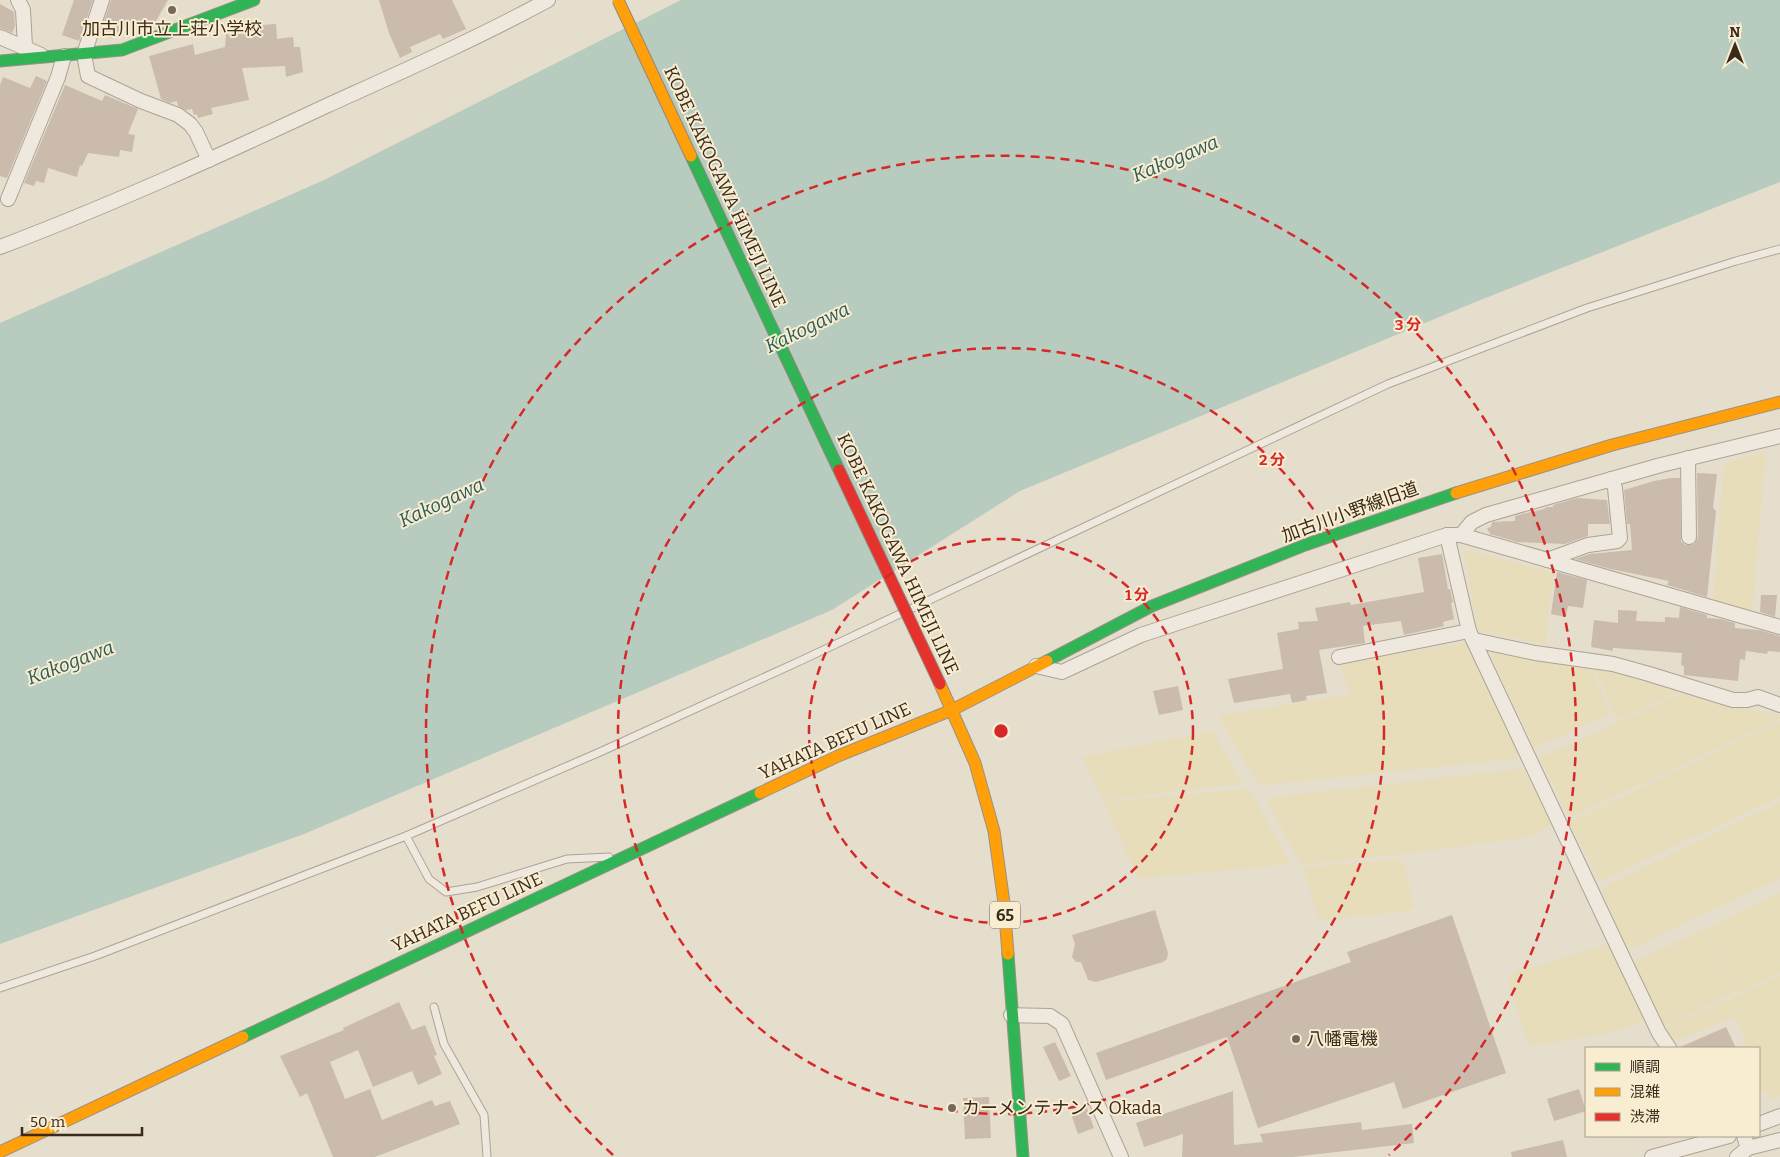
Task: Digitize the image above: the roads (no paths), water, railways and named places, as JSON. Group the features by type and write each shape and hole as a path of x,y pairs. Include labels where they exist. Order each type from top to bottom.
{"main road":[{"path":"0,61 122,50 254,0"},
{"name":"KOBE KAKOGAWA HIMEJI LINE","path":"618,0 975,762 994,831 1004,903 1023,1157"},
{"name":"加古川小野線旧道","path":"952,710 1152,606 1305,545 1460,492 1612,445 1780,402"},
{"name":"YAHATA BEFU LINE","path":"0,1152 838,756 952,710"}],"street":[{"path":"18,0 23,10 25,47"},
{"path":"102,0 84,54 88,76 178,116 190,124 196,132 209,160"},
{"path":"0,247 58,225 209,160 501,25 548,0"},
{"path":"0,37 46,58"},
{"path":"8,199 58,77 64,56"},
{"path":"1461,535 1472,522 1486,515 1688,458 1780,436"},
{"path":"1688,458 1689,537"},
{"path":"1547,560 1577,548 1617,541 1620,538 1615,488 1611,479"},
{"path":"1447,535 1471,636 1624,960 1668,1047"},
{"path":"1036,666 1062,672 1140,635 1447,535 1461,535 1780,627"},
{"path":"1339,657 1471,636 1535,653 1612,664 1733,700 1747,700 1758,697 1780,705"},
{"path":"1011,1015 1050,1016 1062,1024 1121,1157"},
{"path":"1760,1124 1780,1116"},
{"path":"1652,1157 1722,1137"},
{"path":"1743,1147 1780,1140"}],"lane":[{"path":"0,988 95,956 406,836 600,752 800,661 1388,384 1587,308 1780,249"},
{"path":"406,836 429,879 446,892 476,888 567,859 626,856"},
{"path":"434,1007 444,1044 484,1115 487,1157"}],"water":[{"name":"Kakogawa","path":"681,0 1780,0 1780,182 1478,301 1020,491 832,610 304,834 0,944 0,323 324,180"}],"place":[{"name":"加古川市立上荘小学校","path":"172,10"},
{"name":"八幡電機","path":"1296,1039"},
{"name":"カーメンテナンス Okada","path":"952,1108"}]}
